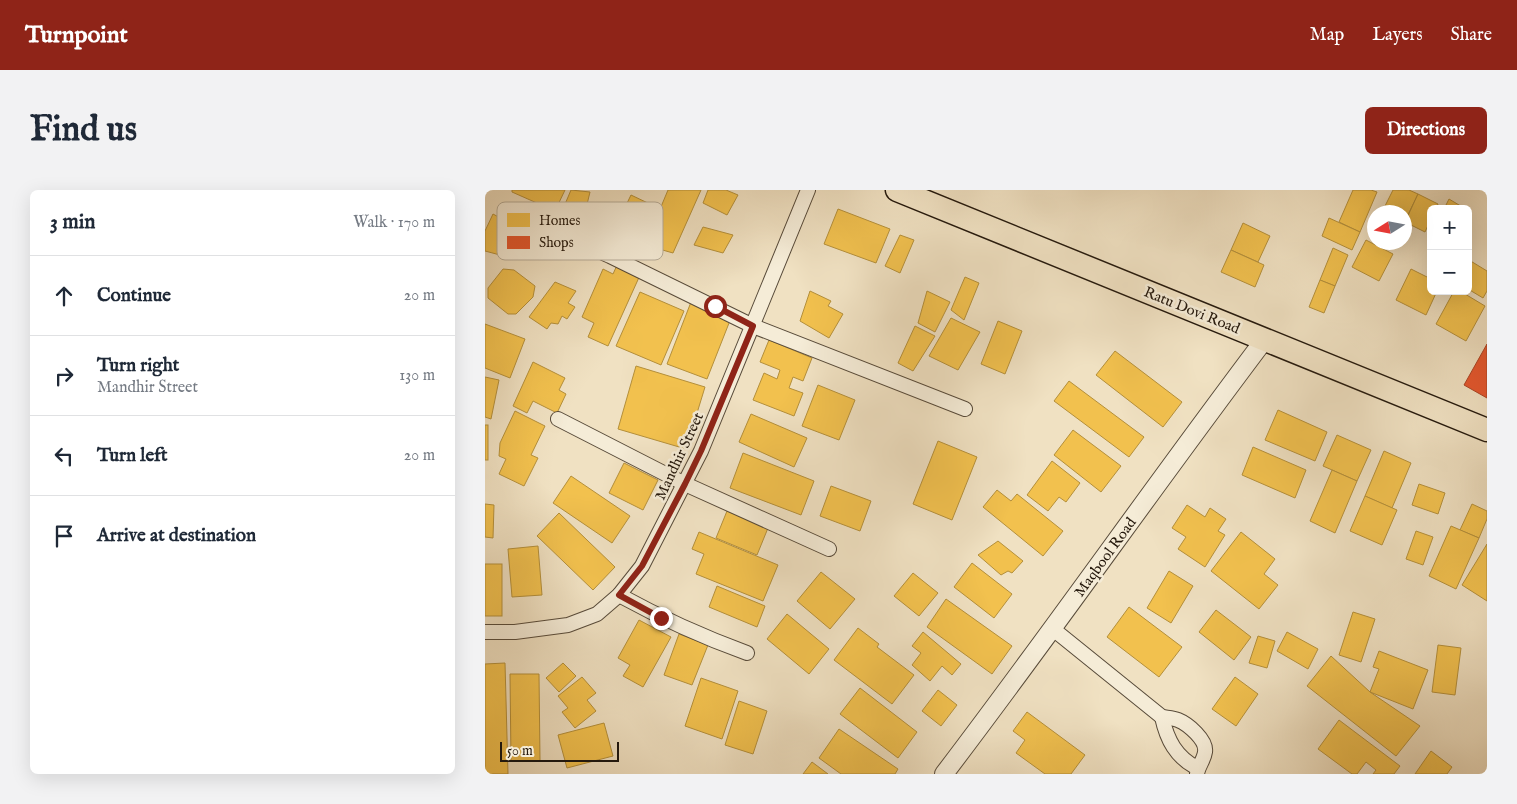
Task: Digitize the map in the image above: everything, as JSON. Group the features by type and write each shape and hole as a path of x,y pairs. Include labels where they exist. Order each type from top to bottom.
{"main road":[{"name":"Ratu Dovi Road","path":"897,190 1487,430"}],"street":[{"name":"Mandhir Street","path":"485,632 515,632 568,625 597,614 619,595 642,566 701,451 808,190"},
{"path":"618,260 753,326 965,409"},
{"name":"Maqbool Road","path":"944,774 1053,629 1178,455 1265,339"},
{"path":"557,419 685,484 829,549"},
{"path":"619,595 669,622 712,641 747,653"},
{"path":"1053,629 1162,718 1180,720 1204,741 1205,752 1197,771 1176,751 1167,735 1162,718"}],"building: Homes":[{"path":"512,190 565,190 559,202 535,202 512,192"},
{"path":"571,190 590,192 588,202 566,202"},
{"path":"668,190 701,190 673,253 663,250 663,202"},
{"path":"708,190 726,190 738,195 727,215 703,203"},
{"path":"1353,190 1377,192 1371,205 1367,205 1367,216 1360,232 1339,222"},
{"path":"1393,190 1409,190 1418,194 1412,206 1386,205"},
{"path":"1418,194 1438,204 1427,205 1427,228 1425,232 1412,226 1412,207"},
{"path":"631,195 646,202 628,202"},
{"path":"1449,199 1459,205 1446,205"},
{"path":"838,209 890,229 876,263 824,244"},
{"path":"493,214 497,216 497,254 485,251 485,231"},
{"path":"1329,218 1360,232 1352,250 1322,236"},
{"path":"1243,223 1270,236 1258,262 1231,250"},
{"path":"703,227 733,235 723,253 694,245"},
{"path":"900,235 914,240 900,273 885,266"},
{"path":"1366,240 1367,250 1385,250 1393,254 1379,281 1352,267"},
{"path":"1333,248 1348,255 1335,286 1320,280"},
{"path":"1231,250 1264,265 1255,287 1221,272"},
{"path":"1472,262 1487,271 1487,291 1483,298 1472,291"},
{"path":"618,263 641,273 608,346 588,337 594,323 582,317 603,269 613,274"},
{"path":"503,269 514,270 535,286 533,297 516,314 508,314 488,298 488,288"},
{"path":"1411,269 1427,277 1427,295 1435,295 1426,315 1396,300"},
{"path":"965,277 979,283 964,320 951,310"},
{"path":"1320,280 1335,286 1324,313 1309,307"},
{"path":"555,282 576,291 568,303 575,307 567,319 562,316 558,324 551,323 547,329 529,317"},
{"path":"810,291 831,301 828,306 843,314 829,338 800,321"},
{"path":"927,291 950,302 935,332 918,323"},
{"path":"640,292 684,311 661,365 616,346"},
{"path":"1452,295 1467,295 1485,306 1466,341 1436,324"},
{"path":"691,302 731,318 707,379 667,364"},
{"path":"951,318 980,332 958,370 929,356"},
{"path":"998,321 1022,331 1005,374 981,364"},
{"path":"485,324 525,339 510,378 485,368"},
{"path":"915,326 935,336 913,371 898,363"},
{"path":"769,340 812,358 803,381 793,377 789,388 803,393 794,416 753,400 764,373 777,379 780,370 760,362"},
{"path":"1115,351 1182,402 1163,427 1096,375"},
{"path":"533,362 565,378 559,390 566,394 557,413 533,401 527,413 513,406"},
{"path":"636,366 705,387 686,449 618,429"},
{"path":"485,377 499,380 491,419 485,417"},
{"path":"1069,381 1144,437 1129,457 1054,401"},
{"path":"818,385 855,400 839,440 802,426"},
{"path":"1278,410 1327,432 1315,461 1265,440"},
{"path":"515,411 545,426 531,455 538,458 524,486 499,474 506,459 499,456 500,443"},
{"path":"751,414 807,438 794,467 739,442"},
{"path":"485,425 488,425 488,460 485,460"},
{"path":"1073,430 1121,466 1101,492 1054,455"},
{"path":"1337,435 1371,450 1357,481 1323,466"},
{"path":"938,441 977,457 952,520 913,504"},
{"path":"1253,447 1306,470 1295,498 1242,475"},
{"path":"1384,451 1411,463 1392,508 1365,496"},
{"path":"743,453 814,481 801,515 730,488"},
{"path":"1052,461 1080,483 1066,502 1059,497 1048,511 1027,495"},
{"path":"624,463 658,480 643,510 609,493"},
{"path":"1332,470 1357,481 1335,533 1310,521"},
{"path":"571,476 630,516 612,543 553,503"},
{"path":"1419,484 1445,493 1438,514 1412,505"},
{"path":"831,486 871,501 860,531 820,516"},
{"path":"997,490 1011,501 1017,494 1063,531 1043,556 983,507"},
{"path":"1365,496 1397,510 1382,545 1350,531"},
{"path":"485,504 494,505 493,538 485,537"},
{"path":"1472,504 1487,511 1487,519 1479,538 1460,530"},
{"path":"1187,505 1205,517 1210,508 1226,519 1218,531 1225,535 1205,567 1178,549 1186,537 1172,528"},
{"path":"727,511 768,528 757,555 716,538"},
{"path":"559,513 615,567 593,590 537,536"},
{"path":"1451,526 1479,538 1456,589 1429,576"},
{"path":"1416,531 1433,537 1423,565 1406,559"},
{"path":"699,532 778,565 763,601 696,574 704,554 692,549"},
{"path":"1241,532 1275,559 1264,574 1278,585 1259,609 1211,571"},
{"path":"998,541 1023,561 1012,573 1008,571 1001,575 978,555"},
{"path":"1487,544 1487,601 1462,585"},
{"path":"538,546 542,595 512,597 508,549"},
{"path":"972,563 1012,594 994,618 954,587"},
{"path":"485,564 502,564 502,616 485,616"},
{"path":"1169,571 1193,586 1171,623 1147,608"},
{"path":"821,572 855,599 830,629 797,601"},
{"path":"913,573 938,593 919,616 894,596"},
{"path":"717,586 765,606 757,627 709,607"},
{"path":"946,599 1012,646 992,674 927,627"},
{"path":"1129,607 1182,647 1159,677 1107,637"},
{"path":"1216,610 1251,637 1234,660 1199,632"},
{"path":"1353,612 1375,619 1361,662 1339,655"},
{"path":"787,614 829,649 809,674 767,639"},
{"path":"639,620 671,637 643,687 623,676 630,665 618,658"},
{"path":"858,628 879,644 877,647 914,675 892,704 834,660"},
{"path":"923,632 961,664 952,675 942,666 930,681 912,665 921,653 912,646"},
{"path":"1287,632 1318,649 1308,669 1277,651"},
{"path":"679,634 708,645 692,685 664,675"},
{"path":"1258,636 1275,641 1267,668 1249,663"},
{"path":"1438,645 1461,648 1455,695 1432,692"},
{"path":"1379,651 1428,670 1413,709 1370,692 1379,669 1373,667"},
{"path":"1331,656 1370,692 1420,726 1396,756 1307,686"},
{"path":"505,663 508,774 485,774 485,664"},
{"path":"563,663 576,676 559,692 546,678"},
{"path":"510,674 539,674 540,761 511,761"},
{"path":"582,677 596,693 587,700 596,711 575,728 562,712 568,708 558,696"},
{"path":"1235,677 1258,694 1236,726 1212,709"},
{"path":"701,678 738,691 722,739 685,726"},
{"path":"860,688 917,732 898,758 840,714"},
{"path":"938,690 957,705 941,726 922,711"},
{"path":"739,701 767,711 753,754 725,745"},
{"path":"1027,712 1085,755 1071,774 1045,774 1016,753 1025,740 1013,731"},
{"path":"1339,720 1400,766 1394,774 1373,774 1376,770 1366,762 1357,774 1352,774 1318,749"},
{"path":"604,723 613,756 567,768 558,735"},
{"path":"839,729 898,769 895,774 841,774 819,758"},
{"path":"1431,751 1452,767 1447,774 1415,774"},
{"path":"812,762 828,774 803,774"}],"building: Shops":[{"path":"1487,344 1487,398 1464,385"}],"route":[{"path":"661,618 619,595 642,566 685,484 701,451 753,326 715,306"}]}
